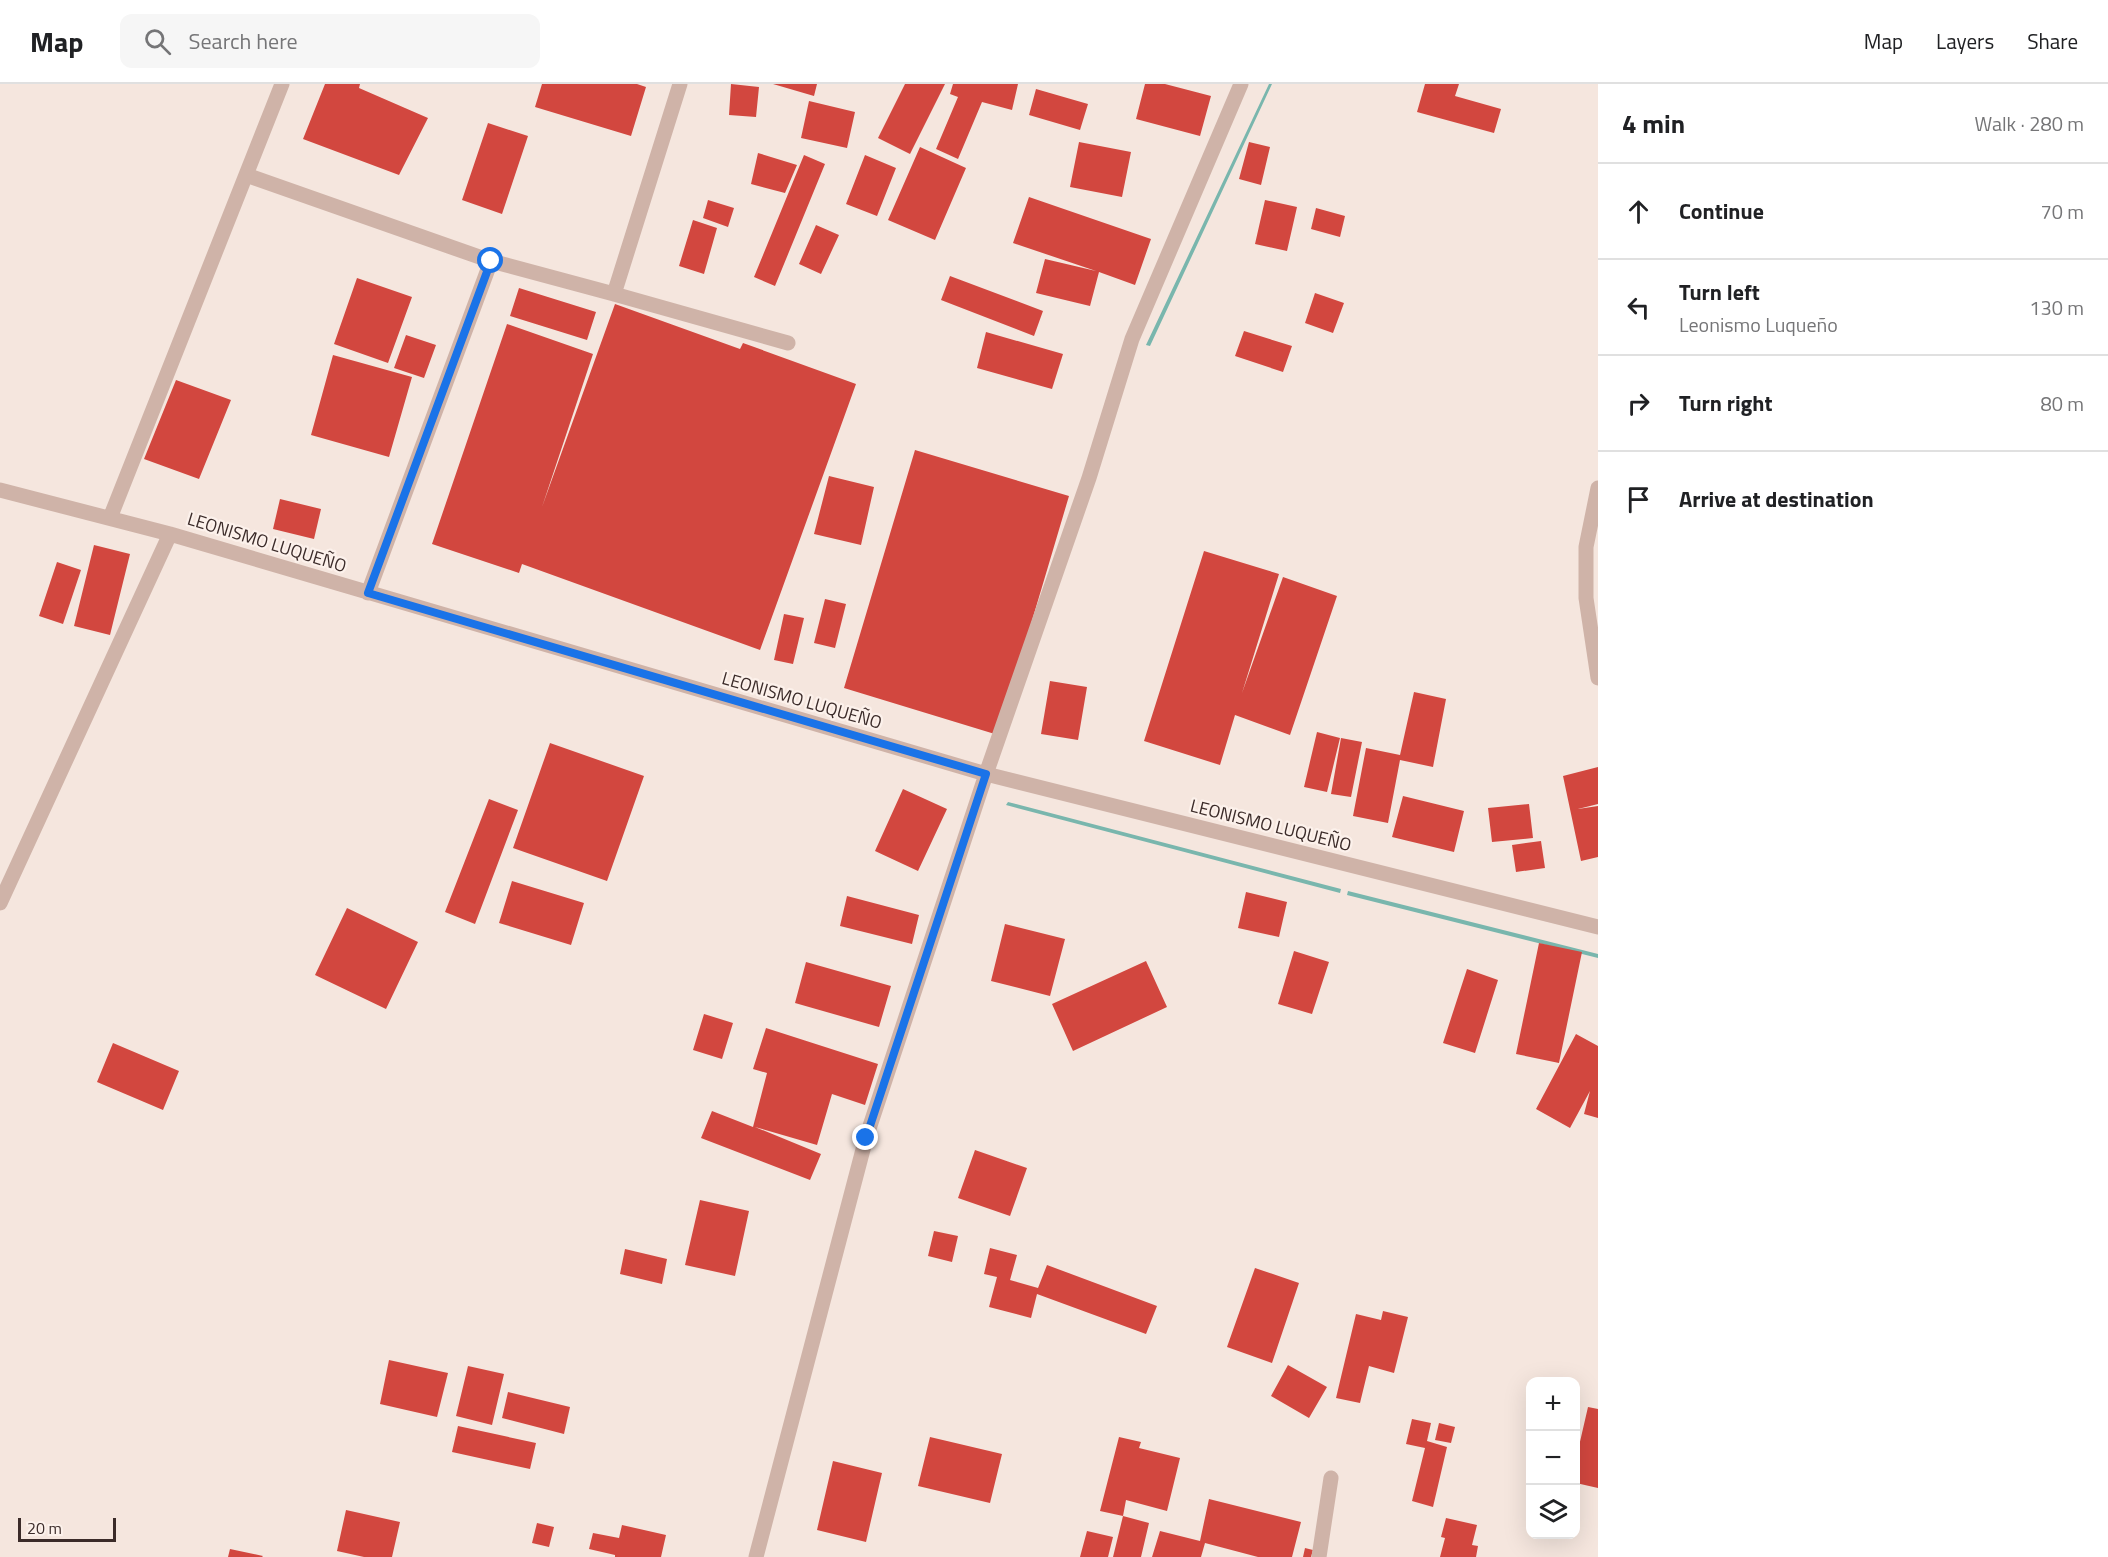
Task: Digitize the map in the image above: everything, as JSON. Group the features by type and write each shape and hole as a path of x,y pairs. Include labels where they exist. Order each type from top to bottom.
{"street":[{"path":"110,518 282,84"},
{"path":"614,294 680,84"},
{"path":"756,1557 866,1138 986,774 1089,478 1132,339 1241,84"},
{"path":"246,174 491,261 788,343"},
{"path":"368,593 491,261"},
{"path":"1598,488 1586,547 1586,598 1598,678"},
{"name":"LEONISMO LUQUEÑO","path":"0,490 170,534 986,774 1598,927"},
{"path":"0,903 170,534"},
{"path":"1319,1557 1331,1478"}],"water":[{"path":"1269,84 1272,84 1150,346 1146,345"},
{"path":"1008,802 1341,889 1340,893 1006,805"},
{"path":"1348,891 1598,954 1598,958 1347,895"}],"building":[{"path":"325,84 360,84 359,88 428,118 399,175 303,139"},
{"path":"542,84 637,84 646,87 631,136 535,107"},
{"path":"731,84 759,87 756,117 729,115"},
{"path":"773,84 817,84 814,96"},
{"path":"905,84 945,84 910,154 878,138"},
{"path":"953,84 1018,84 1012,110 982,102 958,159 936,149 958,97 950,94"},
{"path":"1145,84 1165,84 1211,96 1200,136 1136,119"},
{"path":"1425,84 1459,84 1455,96 1501,109 1494,133 1417,112"},
{"path":"1036,89 1088,104 1080,130 1029,115"},
{"path":"809,101 855,112 847,148 801,138"},
{"path":"488,123 528,136 502,214 462,200"},
{"path":"1079,142 1131,152 1122,197 1070,187"},
{"path":"1249,142 1270,147 1261,185 1239,179"},
{"path":"920,147 966,168 935,240 888,220"},
{"path":"758,153 797,165 785,193 751,184"},
{"path":"804,155 825,164 775,286 754,277"},
{"path":"865,155 896,168 877,216 846,204"},
{"path":"1029,197 1151,239 1135,285 1099,272 1090,306 1036,293 1045,259 1096,271 1013,243"},
{"path":"708,200 734,208 728,227 703,218"},
{"path":"1265,200 1297,207 1287,251 1255,244"},
{"path":"1316,208 1345,216 1340,237 1311,229"},
{"path":"693,220 717,228 704,274 679,266"},
{"path":"816,225 839,235 821,274 799,264"},
{"path":"950,276 1043,311 1034,336 941,300"},
{"path":"357,278 412,297 388,363 334,344"},
{"path":"519,288 596,312 587,340 510,316"},
{"path":"1315,293 1344,303 1333,333 1305,323"},
{"path":"615,304 740,349 743,343 856,384 760,650 522,564 519,573 432,544 507,324 593,354 542,507"},
{"path":"1244,331 1292,346 1283,372 1235,356"},
{"path":"986,332 1063,354 1052,389 977,368"},
{"path":"406,335 436,345 424,378 394,368"},
{"path":"333,355 412,377 389,457 311,435"},
{"path":"176,380 231,400 199,479 144,459"},
{"path":"915,450 1069,496 998,735 844,688"},
{"path":"829,476 874,487 861,545 814,534"},
{"path":"280,499 321,509 314,539 273,529"},
{"path":"94,545 130,554 110,635 74,626"},
{"path":"1204,551 1279,574 1242,693 1283,577 1337,596 1290,735 1235,715 1220,765 1144,741"},
{"path":"57,562 81,570 63,624 39,616"},
{"path":"825,599 846,604 835,648 814,643"},
{"path":"784,614 804,618 793,664 774,660"},
{"path":"1050,681 1087,687 1078,740 1041,734"},
{"path":"1414,692 1446,699 1433,767 1400,760 1388,823 1353,816 1366,748 1400,755"},
{"path":"1317,732 1340,738 1327,792 1304,787"},
{"path":"1341,738 1362,742 1351,797 1331,794"},
{"path":"550,743 644,776 607,881 513,848"},
{"path":"1598,767 1598,804 1578,809 1598,806 1598,857 1581,861 1563,776"},
{"path":"903,789 947,809 918,871 875,851"},
{"path":"1403,796 1464,811 1454,852 1392,837"},
{"path":"489,799 518,810 475,924 445,912"},
{"path":"1529,804 1533,838 1492,842 1488,808"},
{"path":"1541,841 1545,868 1516,872 1512,845"},
{"path":"512,881 584,903 571,945 499,923"},
{"path":"1246,892 1287,902 1279,937 1238,928"},
{"path":"847,896 919,915 912,944 840,926"},
{"path":"347,908 418,942 386,1009 315,975"},
{"path":"1005,924 1065,939 1050,996 991,981"},
{"path":"1539,943 1582,952 1559,1063 1516,1054"},
{"path":"1294,951 1329,962 1312,1014 1278,1004"},
{"path":"1146,961 1167,1007 1073,1051 1052,1004"},
{"path":"806,962 891,986 879,1027 795,1003"},
{"path":"1467,969 1498,980 1475,1053 1443,1043"},
{"path":"704,1014 733,1023 722,1059 693,1050"},
{"path":"766,1028 878,1064 865,1105 832,1094 817,1145 755,1127 821,1154 810,1180 701,1138 712,1111 753,1127 767,1073 753,1069"},
{"path":"1576,1034 1598,1046 1598,1118 1584,1114 1590,1091 1570,1128 1536,1109"},
{"path":"113,1043 179,1071 163,1110 97,1082"},
{"path":"975,1150 1027,1168 1010,1216 958,1198"},
{"path":"700,1200 749,1211 735,1276 685,1265"},
{"path":"934,1231 958,1236 952,1262 928,1256"},
{"path":"990,1248 1017,1255 1010,1280 1038,1288 1047,1265 1157,1306 1146,1334 1037,1294 1031,1318 989,1307 997,1277 984,1274"},
{"path":"625,1249 667,1259 662,1284 620,1274"},
{"path":"1255,1268 1299,1283 1272,1363 1227,1347"},
{"path":"1383,1311 1408,1317 1394,1373 1369,1366 1360,1403 1336,1398 1356,1314 1381,1320"},
{"path":"389,1360 448,1373 437,1417 380,1404"},
{"path":"1288,1365 1327,1387 1309,1418 1271,1396"},
{"path":"468,1366 504,1374 492,1425 456,1416"},
{"path":"508,1392 570,1407 564,1434 502,1418"},
{"path":"1588,1407 1598,1409 1598,1488 1580,1484 1580,1442"},
{"path":"1412,1419 1431,1423 1427,1441 1447,1447 1433,1507 1412,1501 1425,1448 1406,1444"},
{"path":"1439,1423 1455,1427 1451,1443 1435,1440"},
{"path":"458,1426 536,1443 530,1469 452,1452"},
{"path":"930,1437 1002,1454 990,1503 918,1486"},
{"path":"1119,1437 1141,1442 1139,1448 1180,1458 1167,1511 1126,1500 1123,1516 1100,1511"},
{"path":"833,1461 882,1473 866,1542 817,1530"},
{"path":"1209,1499 1301,1522 1292,1557 1258,1557 1205,1543 1201,1557 1152,1557 1160,1531 1200,1541"},
{"path":"346,1510 400,1522 392,1557 364,1557 337,1551"},
{"path":"1123,1516 1149,1523 1141,1557 1113,1557"},
{"path":"1446,1518 1477,1525 1472,1545 1478,1546 1476,1557 1440,1557 1445,1538 1441,1537"},
{"path":"537,1523 554,1527 549,1547 532,1543"},
{"path":"622,1525 666,1535 661,1557 615,1557 615,1555 589,1549 593,1533 619,1538"},
{"path":"1087,1531 1113,1537 1108,1557 1080,1557"},
{"path":"1305,1548 1313,1550 1311,1557 1303,1557"},
{"path":"230,1549 263,1556 228,1557"}],"route":[{"path":"491,261 368,593 986,774 866,1138"}]}
